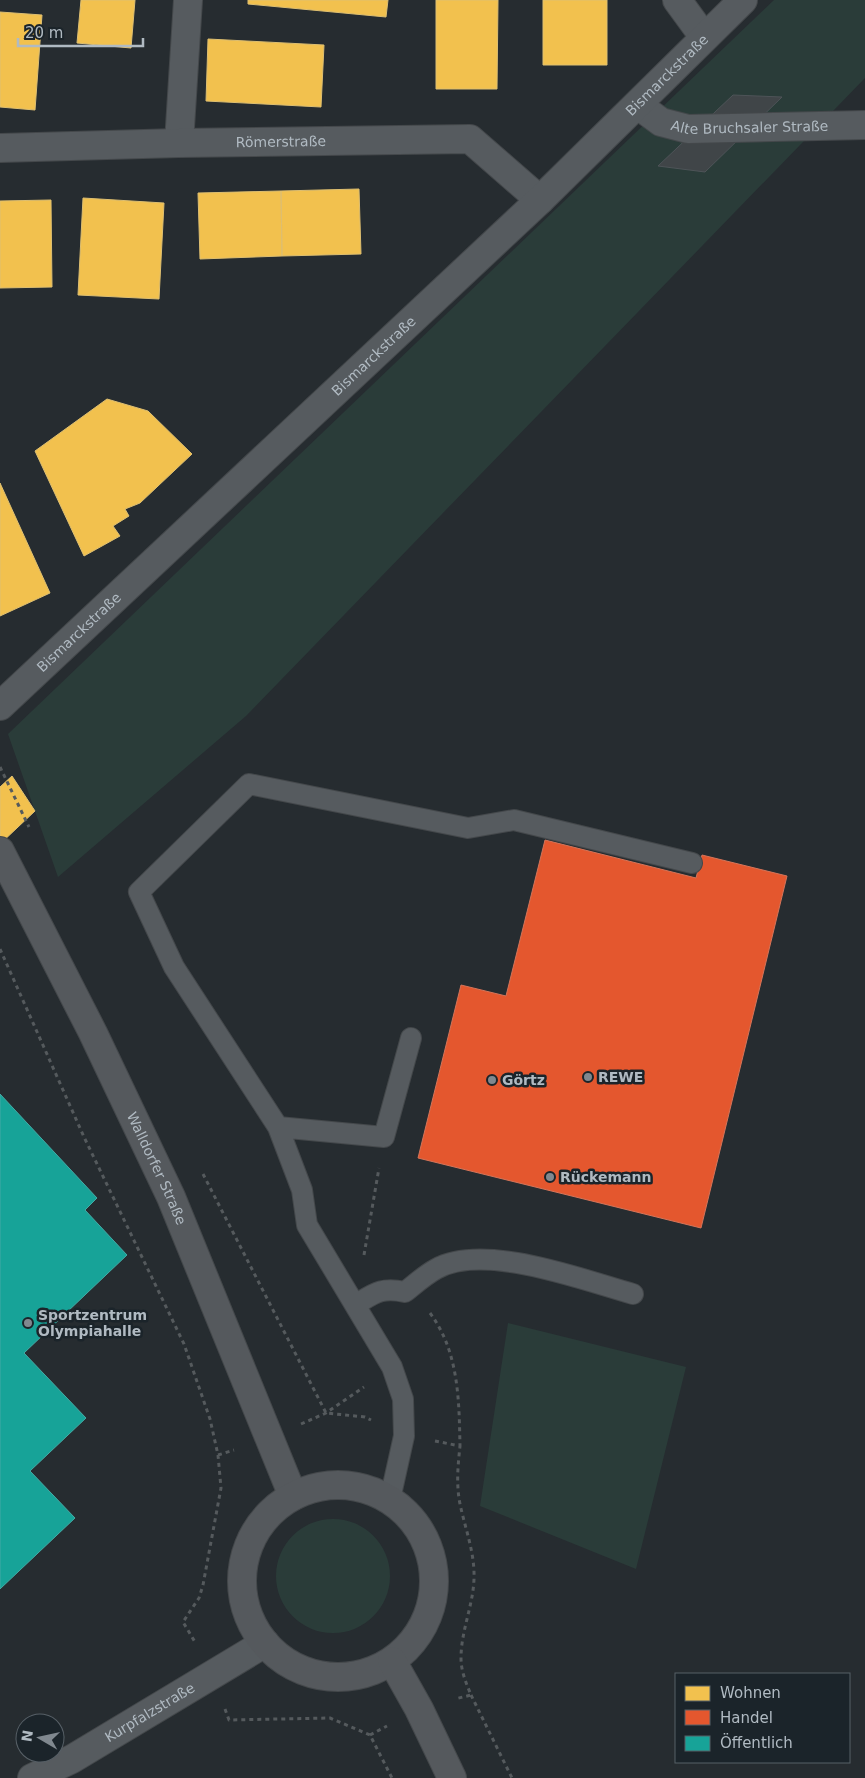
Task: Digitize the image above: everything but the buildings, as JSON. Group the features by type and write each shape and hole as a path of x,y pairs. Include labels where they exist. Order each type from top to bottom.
{"street":[{"path":"179,143 188,0"},
{"path":"677,0 704,38"},
{"name":"Bismarckstraße","path":"0,706 540,200 743,0"},
{"name":"Alte Bruchsaler Straße","path":"638,105 661,122 688,129 865,125"},
{"name":"Römerstraße","path":"0,148 179,143 470,139 540,200"},
{"name":"Walldorfer Straße","path":"0,851 93,1033 171,1197 293,1496"},
{"path":"332,1484 352,1485 372,1490 390,1500 405,1511 418,1526 430,1552 434,1580 433,1599 428,1617 419,1634 392,1661 374,1670 354,1676 334,1678 296,1668 279,1657 265,1643 253,1625 245,1605 242,1584 244,1562 250,1542 261,1524 276,1508 293,1496 312,1488 332,1484"},
{"name":"Kurpfalzstraße","path":"32,1778 72,1759 265,1643"},
{"path":"392,1661 419,1709 452,1778"}],"lane":[{"path":"390,1500 404,1436 403,1399 392,1367 307,1225 302,1190 278,1127 174,968 139,892 249,784 468,828 514,820 692,863"},
{"path":"278,1127 384,1137 411,1038"},
{"path":"355,1305 377,1291 390,1289 405,1292 437,1268 463,1260 510,1260 633,1294"}],"path":[{"path":"0,767 30,830"},
{"path":"0,949 84,1137 184,1344 210,1419 220,1473 219,1504 208,1549 204,1585 199,1598 183,1622 213,1673 228,1720 330,1718 370,1735 392,1778"},
{"path":"355,1305 384,1137"},
{"path":"202,1173 326,1413"},
{"path":"405,1292 421,1300 439,1325 452,1354 459,1399 460,1446 457,1476 459,1502 472,1553 474,1577 473,1601 463,1634 461,1659 463,1675 512,1778"},
{"path":"326,1413 392,1367"},
{"path":"326,1413 364,1417 404,1436 460,1446"},
{"path":"370,1735 419,1709 471,1695"}],"green space":[{"path":"774,0 865,0 865,78 246,716 58,877 8,734"},
{"path":"508,1323 686,1367 636,1569 480,1506"},
{"path":"333,1519 355,1524 373,1536 385,1554 390,1576 385,1598 373,1616 355,1628 333,1633 311,1628 293,1616 281,1598 276,1576 281,1554 293,1536 311,1524"}],"place":[{"name":"REWE","path":"588,1077"},
{"name":"Görtz","path":"492,1080"},
{"name":"Rückemann","path":"550,1177"},
{"name":"Sportzentrum Olympiahalle","path":"28,1323"}]}
